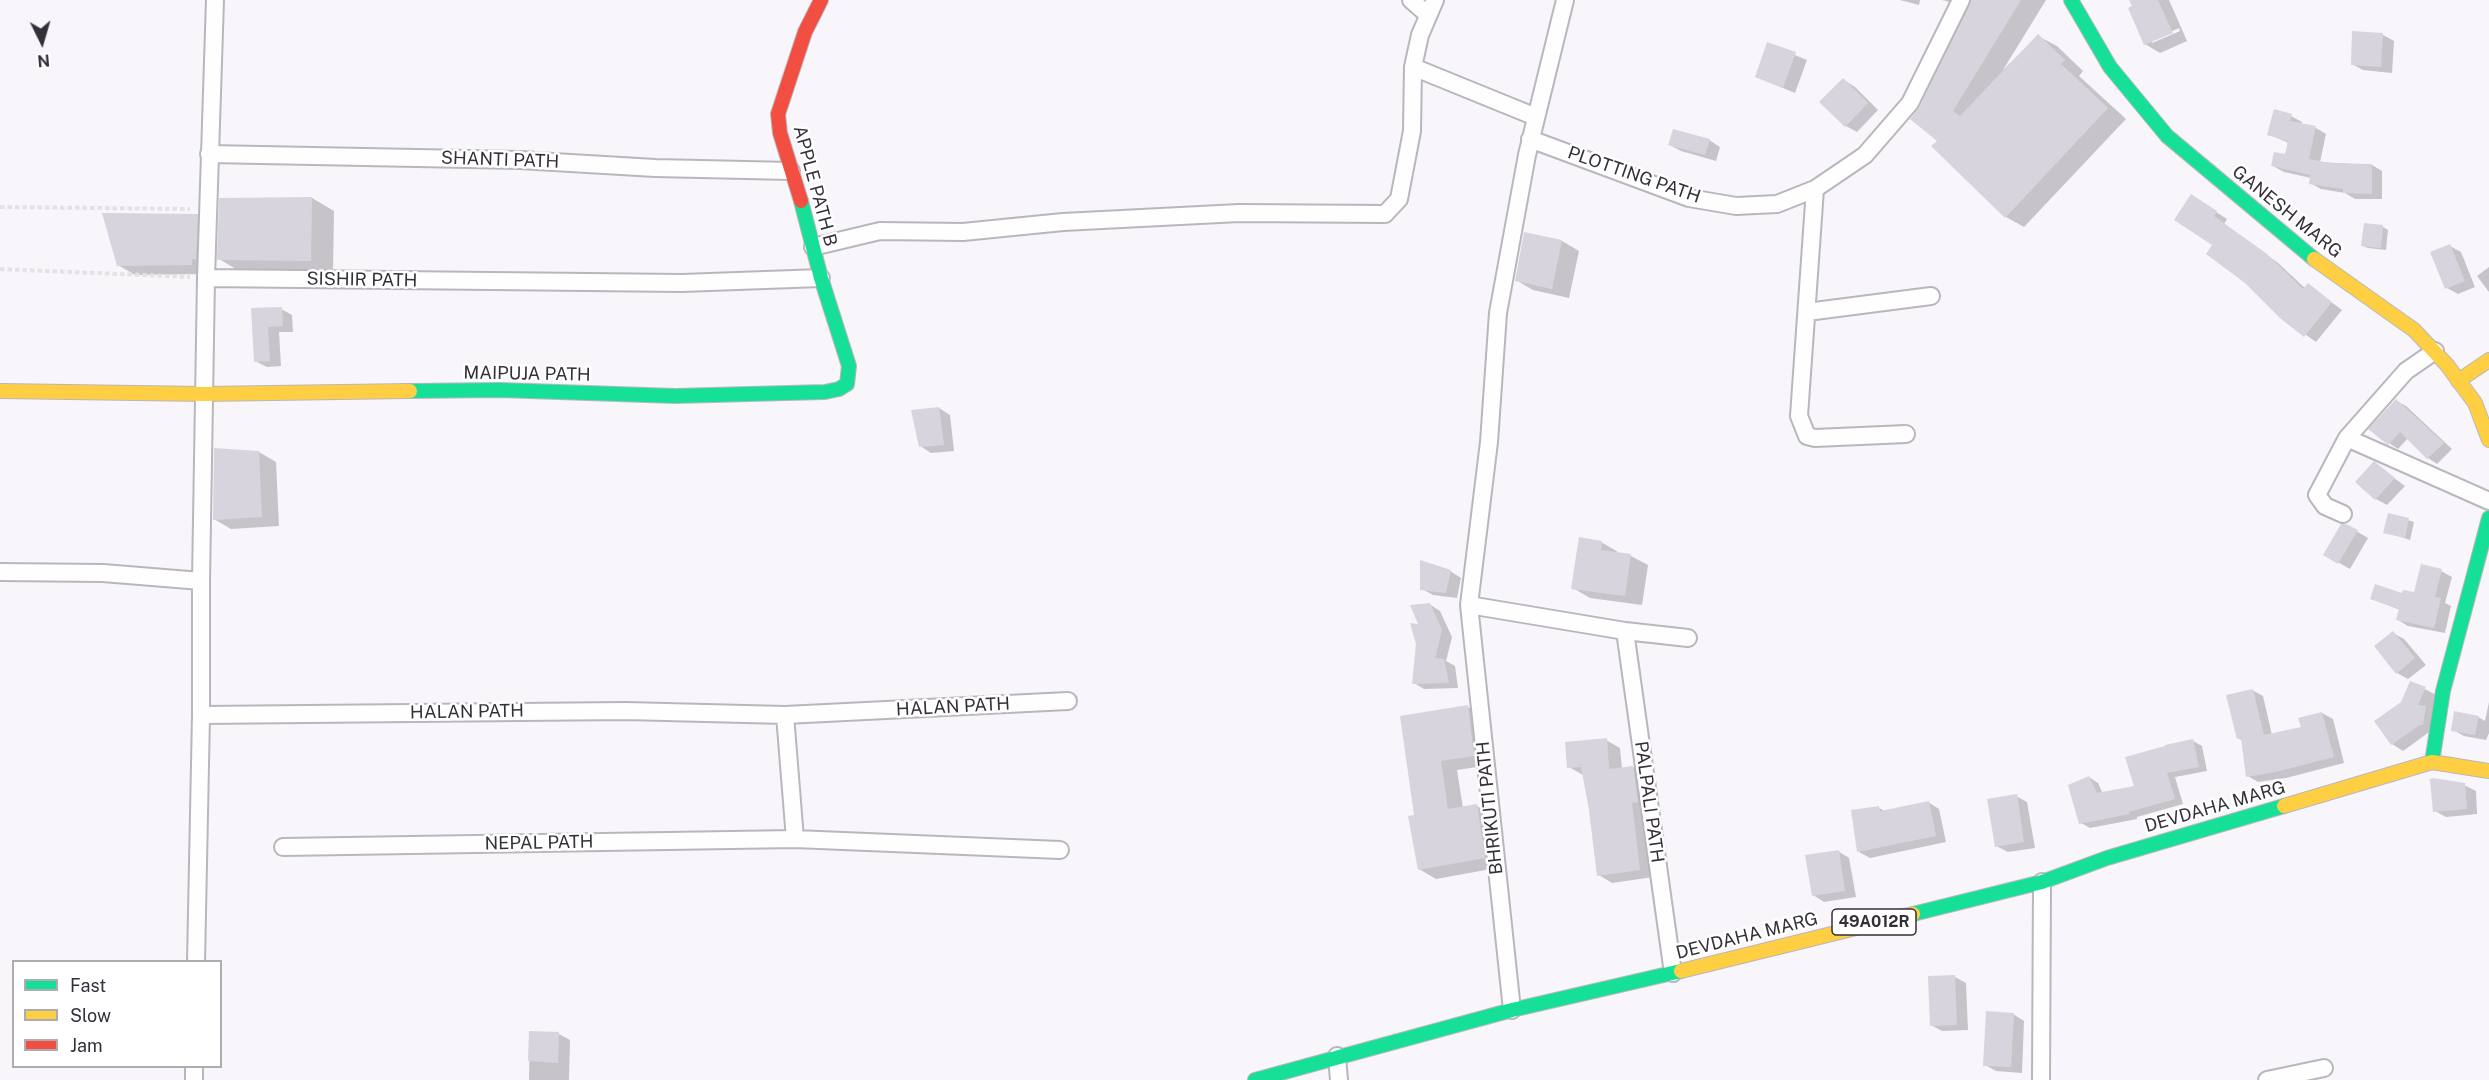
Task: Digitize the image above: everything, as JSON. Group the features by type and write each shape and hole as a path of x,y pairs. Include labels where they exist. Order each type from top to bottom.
{"street":[{"path":"196,960 206,278 215,0"},
{"name":"APPLE PATH B","path":"821,0 805,32 778,114 780,133 821,278 849,366 847,384"},
{"path":"813,247 880,231 963,232 1063,222 1239,213 1385,214 1399,199 1412,131 1413,67 1431,7 1411,0"},
{"name":"BHRIKUTI PATH","path":"1512,1010 1469,605 1490,442 1498,313 1530,139 1564,0"},
{"name":"PLOTTING PATH","path":"1530,139 1689,198 1736,206 1777,204 1815,189 1865,155 1910,103 1961,0"},
{"name":"GANESH MARG","path":"2071,0 2110,67 2167,136 2323,267 2414,330 2435,351 2475,403 2489,440"},
{"path":"1413,67 1536,117"},
{"name":"SHANTI PATH","path":"209,154 520,160 655,168 791,171"},
{"path":"1815,189 1799,416 1807,435 1815,438 1906,434"},
{"name":"SISHIR PATH","path":"206,278 682,283 821,278"},
{"path":"1807,312 1931,296"},
{"path":"2343,514 2325,506 2317,495 2347,438 2406,371 2435,351"},
{"path":"2458,381 2489,360"},
{"name":"MAIPUJA PATH","path":"0,391 204,393 500,390 675,396 825,392 839,389 847,384"},
{"path":"2347,438 2489,501"},
{"path":"2432,762 2443,691 2489,518"},
{"path":"0,572 103,573 201,580"},
{"path":"1469,605 1625,631 1688,638"},
{"name":"PALPALI PATH","path":"1625,631 1673,973"},
{"name":"HALAN PATH","path":"201,715 626,711 784,715 1068,701"},
{"path":"784,715 795,838"},
{"name":"DEVDAHA MARG","path":"1255,1080 1512,1010 1673,973 2042,882 2107,858 2432,762 2489,771"},
{"name":"NEPAL PATH","path":"283,847 795,838 1060,850"},
{"path":"2041,1080 2042,882"},
{"path":"1337,1056 1339,1080"},
{"path":"2267,1080 2324,1068"}],"path":[{"path":"0,207 209,209"},
{"path":"0,269 206,278"}],"building":[{"path":"1971,0 2021,0 1953,111 1960,116 2038,34 2065,60 2061,64 2108,108 2005,218 1931,146 1937,141 1910,119 1919,108"},
{"path":"2129,0 2158,0 2173,33 2144,45 2128,8 2132,6"},
{"path":"2352,31 2383,33 2381,67 2351,65"},
{"path":"1767,42 1796,52 1783,88 1755,77"},
{"path":"1843,78 1868,103 1845,127 1819,102"},
{"path":"2274,109 2292,114 2290,121 2316,126 2309,159 2330,163 2372,164 2372,194 2343,193 2343,189 2309,184 2310,175 2271,166 2274,152 2285,154 2288,141 2267,135"},
{"path":"1673,129 1710,139 1705,155 1668,145"},
{"path":"2191,194 2217,211 2214,216 2267,254 2303,289 2308,283 2332,302 2304,337 2280,318 2245,283 2206,254 2212,245 2174,220"},
{"path":"312,197 311,261 217,260 219,198"},
{"path":"102,213 198,214 196,259 192,259 192,265 117,266"},
{"path":"2364,223 2383,225 2381,248 2361,246"},
{"path":"1524,232 1562,240 1552,289 1515,281"},
{"path":"2450,244 2465,281 2445,289 2430,252"},
{"path":"282,307 283,326 268,327 270,361 254,362 251,308"},
{"path":"2396,399 2444,443 2427,459 2400,432 2388,445 2368,429"},
{"path":"939,407 944,445 919,447 911,410"},
{"path":"214,448 259,451 262,517 213,520"},
{"path":"2374,461 2395,478 2375,500 2355,482"},
{"path":"2388,513 2409,518 2405,538 2383,533"},
{"path":"2341,524 2358,530 2338,564 2323,555"},
{"path":"1579,537 1602,541 1601,550 1631,554 1625,596 1571,589"},
{"path":"1420,560 1451,570 1446,593 1420,590"},
{"path":"2421,564 2442,569 2435,597 2441,598 2434,628 2396,620 2399,609 2370,599 2375,584 2402,593 2403,590 2414,592"},
{"path":"1430,603 1442,630 1435,658 1444,659 1449,683 1412,684 1416,644 1410,623 1418,624 1410,605"},
{"path":"2393,631 2415,658 2396,674 2374,646"},
{"path":"2410,681 2426,687 2418,705 2426,706 2423,725 2391,745 2374,721 2401,702"},
{"path":"2253,689 2264,735 2301,727 2298,718 2322,712 2334,757 2246,777 2241,738 2237,739 2226,695"},
{"path":"1468,705 1474,756 1441,761 1448,809 1477,804 1485,858 1418,870 1408,816 1414,815 1400,716"},
{"path":"2454,711 2479,716 2475,735 2451,731"},
{"path":"1607,738 1609,769 1633,766 1638,802 1632,803 1640,870 1597,876 1581,767 1567,768 1565,742"},
{"path":"2193,739 2199,767 2167,773 2175,799 2129,812 2129,814 2079,824 2068,785 2089,776 2097,793 2134,786 2125,757"},
{"path":"2430,779 2465,783 2467,809 2433,812"},
{"path":"2017,794 2024,842 1995,847 1987,799"},
{"path":"1929,801 1936,836 1857,852 1851,810 1879,806 1880,811"},
{"path":"1839,850 1845,891 1812,896 1805,855"},
{"path":"1955,975 1957,1025 1930,1026 1928,976"},
{"path":"1986,1011 2014,1013 2011,1067 1983,1066"},
{"path":"529,1031 559,1032 558,1063 528,1061"}],"traffic: fast":[{"path":"2071,0 2110,67 2167,136 2314,259"},
{"path":"410,391 500,390 675,396 825,392 839,389 847,384 849,366 821,278 801,201"},
{"path":"2432,762 2443,691 2489,518"},
{"path":"1913,914 2042,882 2107,858 2284,806"},
{"path":"1255,1080 1512,1010 1681,971"}],"traffic: slow":[{"path":"2314,259 2414,330 2447,365 2475,403 2489,440"},
{"path":"2458,381 2489,360"},
{"path":"0,391 204,394 410,391"},
{"path":"2284,806 2432,762 2489,771"},
{"path":"1681,971 1913,914"}],"traffic: jam":[{"path":"801,201 780,133 778,114 805,32 821,0"}]}
